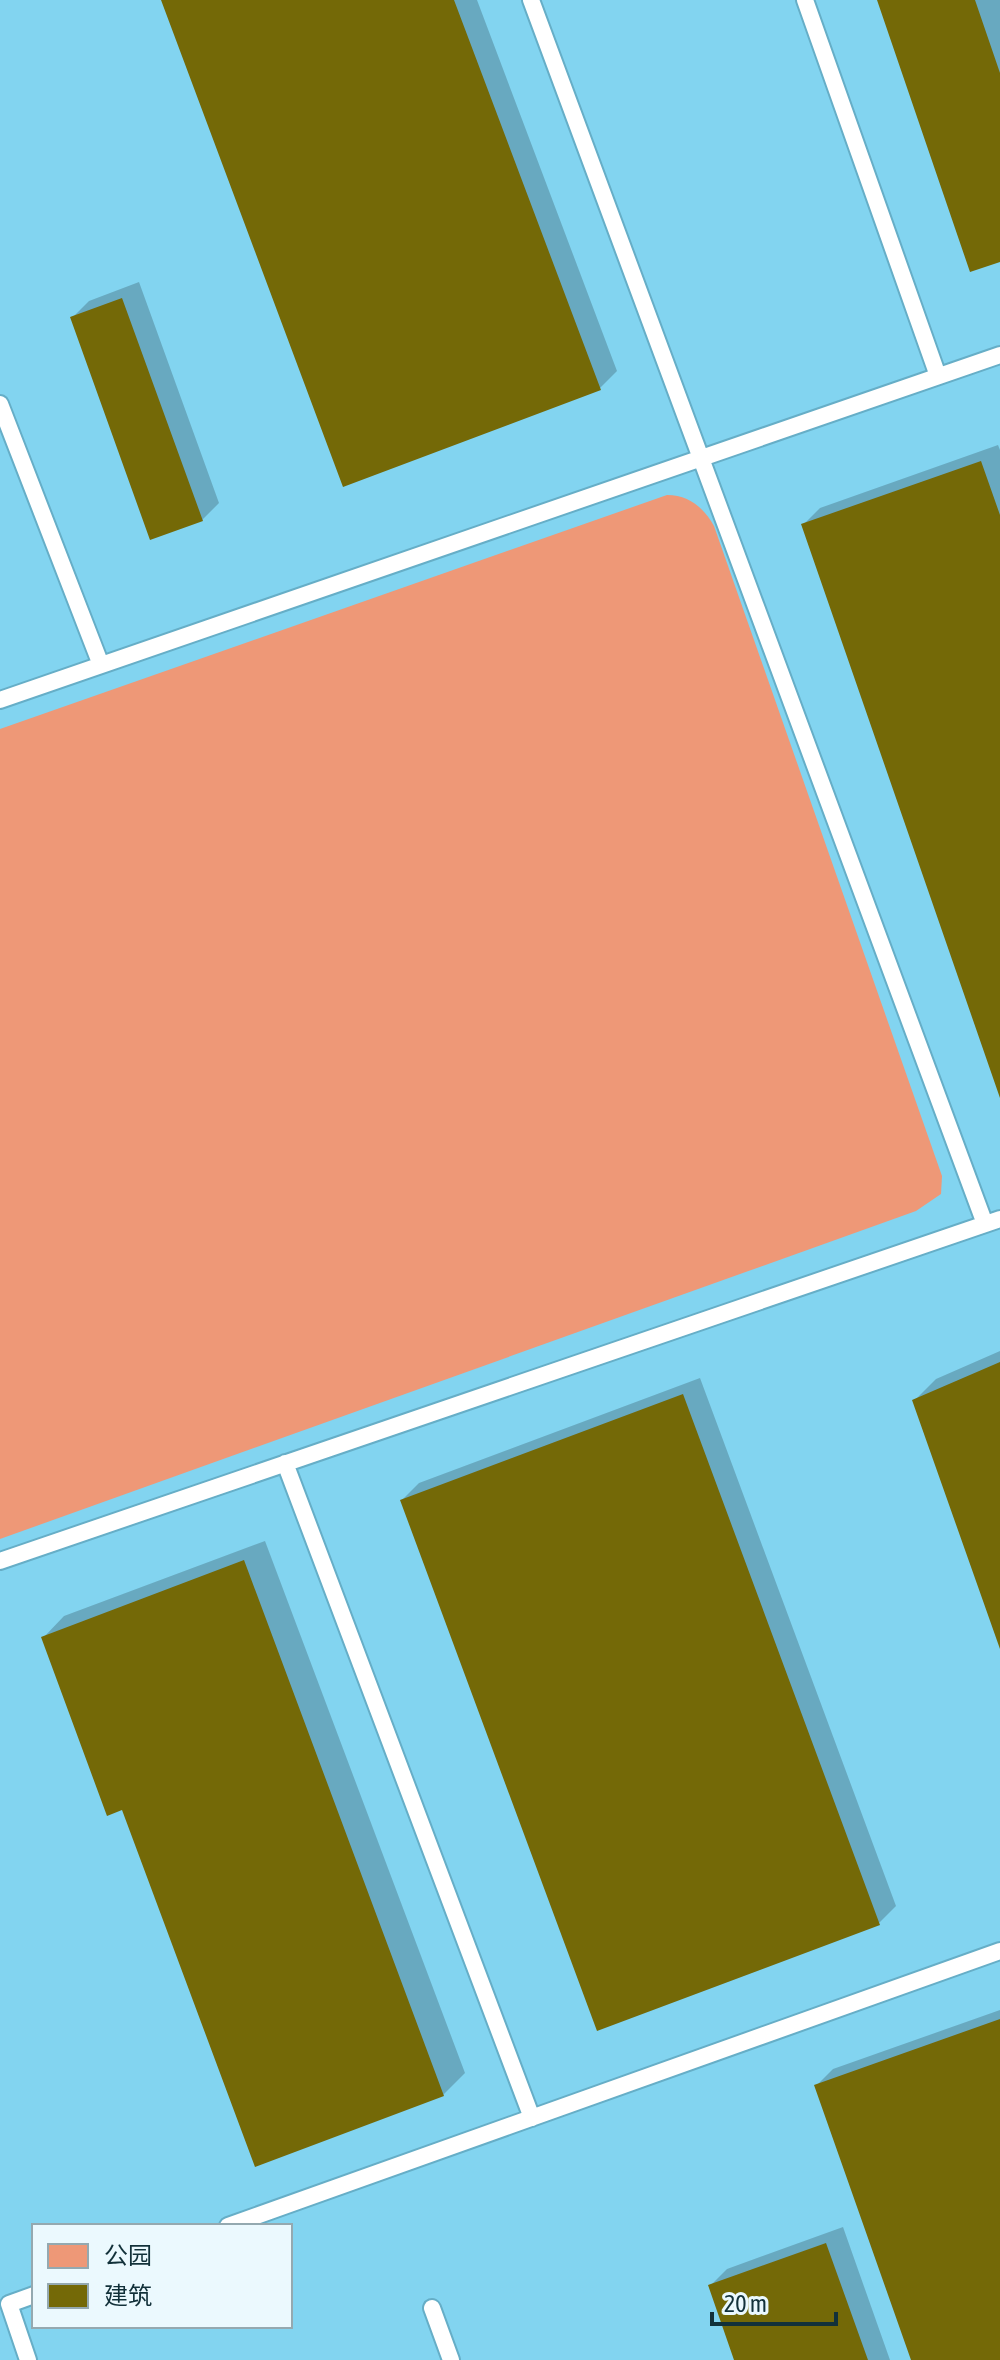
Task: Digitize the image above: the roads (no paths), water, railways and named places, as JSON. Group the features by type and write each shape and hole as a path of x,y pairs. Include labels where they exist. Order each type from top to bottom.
{"lane":[{"path":"0,1561 993,1222 701,458 531,0"},
{"path":"805,0 938,376"},
{"path":"0,700 1000,355"},
{"path":"0,404 101,665"},
{"path":"285,1463 532,2118"},
{"path":"234,2224 1000,1951"},
{"path":"28,2360 9,2304 32,2296"},
{"path":"432,2308 451,2360"}]}
